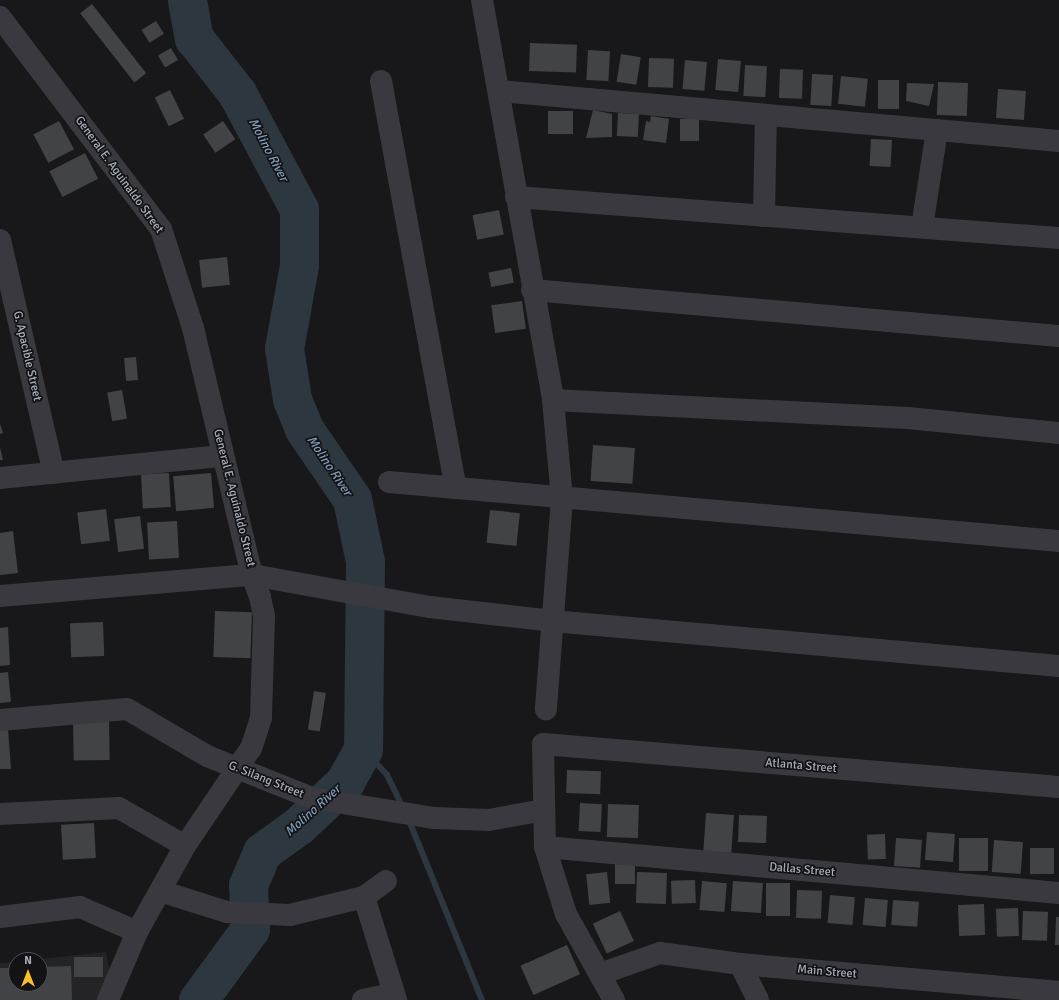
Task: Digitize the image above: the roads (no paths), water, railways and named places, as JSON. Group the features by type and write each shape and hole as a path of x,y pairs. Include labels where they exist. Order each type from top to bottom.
{"street":[{"path":"482,0 499,91 532,290 553,400 562,499 546,709"},
{"name":"General E. Aguinaldo Street","path":"0,17 161,229 193,328 222,456 264,616 261,718 251,748 185,846 137,932 108,1000"},
{"path":"381,81 456,488"},
{"path":"499,91 1059,141"},
{"path":"764,216 766,115"},
{"path":"922,227 937,130"},
{"path":"516,198 1059,238"},
{"name":"G. Apacible Street","path":"0,240 54,472"},
{"path":"532,290 1059,336"},
{"path":"553,400 908,418 1059,433"},
{"path":"0,478 222,456"},
{"path":"389,482 562,499 1059,541"},
{"path":"0,596 252,575 430,607 552,621 1059,666"},
{"name":"G. Silang Street","path":"0,720 127,709 207,756 312,798 434,818 489,820 544,810"},
{"name":"Atlanta Street","path":"544,810 543,744 1059,787"},
{"path":"0,814 119,808 185,846"},
{"path":"544,810 545,847 566,914 614,1000"},
{"name":"Dallas Street","path":"545,847 1059,893"},
{"path":"160,891 227,912 266,916 290,915 364,897 386,881"},
{"path":"363,1000 394,997 364,897"},
{"path":"0,917 80,907 137,932"},
{"name":"Main Street","path":"600,974 660,953 740,964 1059,992"},
{"path":"740,964 758,1000"}],"waterway":[{"name":"Molino River","path":"187,0 194,38 237,93 299,209 299,265 284,348 292,399 304,429 352,499 365,561 363,749 345,782 298,826 262,852 248,885 250,929 198,1000"},
{"path":"363,749 387,775 403,808"},
{"path":"408,818 482,1000"}]}
